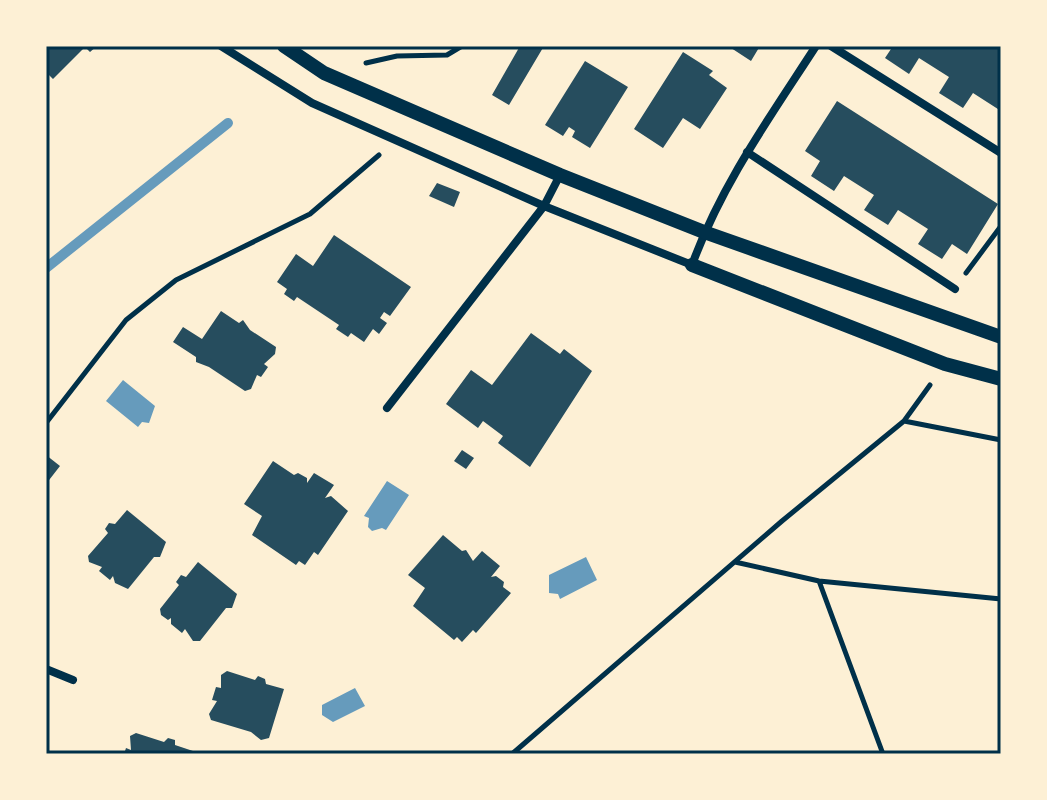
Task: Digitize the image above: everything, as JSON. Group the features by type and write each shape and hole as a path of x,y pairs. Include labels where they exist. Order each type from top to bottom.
{"street":[{"path":"221,46 312,103 544,206 945,364 1001,379"},
{"path":"284,46 324,73 560,175 704,232 1001,337"},
{"path":"692,265 704,232 747,152 816,46"},
{"path":"831,46 1001,153"},
{"path":"747,152 955,289"},
{"path":"387,408 544,206 560,175"},
{"path":"46,669 73,680"}],"path":[{"path":"324,73 397,56 447,55 462,46"},
{"path":"46,423 126,320 176,280 310,214 397,140"},
{"path":"512,754 734,562 904,421 945,364"},
{"path":"904,421 1001,440"},
{"path":"734,562 819,581 1001,599"},
{"path":"819,581 883,754"}],"water":[{"path":"123,380 155,406 149,423 142,422 138,427 106,401"},
{"path":"387,481 409,495 386,530 372,531 368,527 369,518 364,516"},
{"path":"586,557 597,580 560,599 558,594 549,593 549,575"},
{"path":"355,688 365,706 333,722 322,715 322,705"}],"building":[{"path":"46,46 97,46 90,52 85,47 53,79 46,72"},
{"path":"520,46 544,46 509,105 492,95"},
{"path":"728,46 760,46 751,61"},
{"path":"893,46 1001,46 1001,111 973,93 963,108 939,93 949,77 919,58 909,74 885,58"},
{"path":"683,52 713,71 709,75 727,88 700,129 683,118 663,148 634,129"},
{"path":"585,61 628,87 590,148 572,137 575,131 569,127 563,136 545,125"},
{"path":"837,101 998,204 967,254 952,244 942,259 918,244 928,229 898,210 888,225 864,210 874,195 844,176 834,191 811,176 820,161 805,151"},
{"path":"437,183 460,192 454,207 429,196"},
{"path":"334,235 411,287 390,316 384,312 380,318 387,323 379,334 373,329 364,342 351,333 348,337 336,329 339,325 297,297 294,301 284,294 287,289 277,282 296,254 313,266"},
{"path":"221,311 239,323 243,320 250,330 276,347 275,354 264,364 268,367 261,377 257,375 251,389 245,391 196,362 196,357 173,342 183,327 202,339"},
{"path":"531,333 560,354 564,349 592,371 530,467 498,443 503,436 483,421 478,428 446,404 471,370 492,385"},
{"path":"462,450 474,458 466,469 454,461"},
{"path":"46,455 60,466 46,484"},
{"path":"273,461 294,475 298,473 307,478 307,483 314,473 334,485 325,498 331,496 348,511 318,555 314,552 305,565 299,561 296,565 252,535 262,516 244,504"},
{"path":"127,510 166,542 160,557 154,557 128,589 115,583 113,576 110,580 99,571 102,567 89,562 88,556 108,533 105,529 109,523 115,524"},
{"path":"443,535 462,551 466,550 473,561 482,551 500,566 491,577 496,576 504,582 503,587 511,593 476,633 473,630 462,642 457,637 454,640 413,606 425,588 408,575"},
{"path":"198,562 237,594 232,608 226,608 200,641 193,641 185,629 182,633 171,624 171,618 168,620 161,615 160,609 179,585 176,582 181,575 186,577"},
{"path":"227,671 255,680 258,676 265,679 266,684 284,689 269,738 261,740 251,732 211,720 209,714 217,701 212,700 216,687 221,688 221,675"},
{"path":"136,733 164,742 168,738 175,740 175,745 193,751 192,754 124,754 126,748 131,750 130,736"}],"waterway":[{"path":"46,268 228,123"}]}
